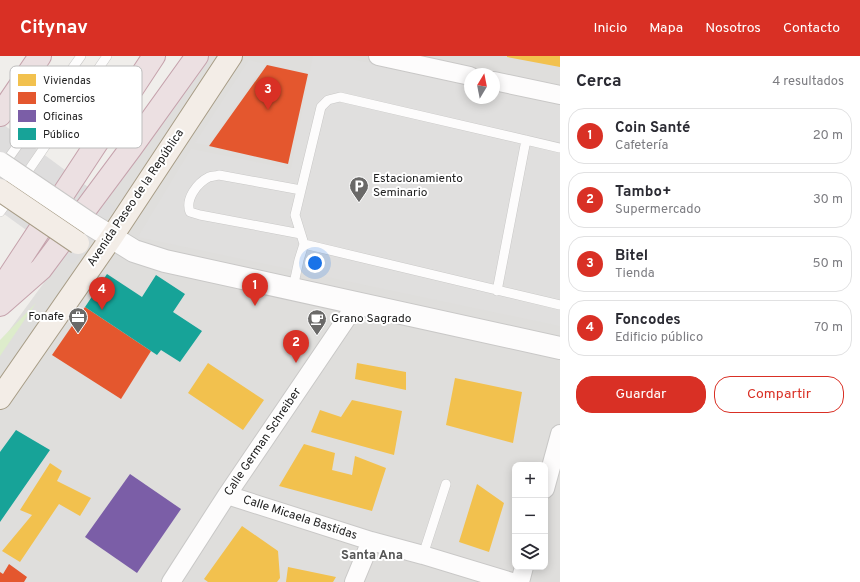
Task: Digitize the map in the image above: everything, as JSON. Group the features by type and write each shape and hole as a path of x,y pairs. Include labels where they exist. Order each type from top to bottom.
{"highway":[{"path":"33,66 40,56"},
{"path":"142,74 154,56"},
{"path":"142,133 197,56"},
{"path":"0,115 10,100"},
{"path":"0,290 93,148"},
{"path":"0,305 41,269 131,148"}],"main road":[{"name":"Avenida Paseo de la República","path":"0,398 111,238 231,56"},
{"path":"0,190 78,243 84,251 87,260 85,274"}],"street":[{"path":"378,56 464,75"},
{"path":"500,82 560,95"},
{"path":"0,163 134,252 165,261 560,348"},
{"name":"Calle German Schreiber","path":"171,582 227,495 357,304"},
{"path":"548,478 560,434"},
{"name":"Calle Micaela Bastidas","path":"227,495 371,541 512,582"},
{"path":"354,582 371,541"},
{"path":"520,582 523,570"}],"lane":[{"path":"74,66 81,56"},
{"path":"101,66 108,56"},
{"path":"292,288 298,260 304,244 296,215 321,107 328,100 340,97 560,148"},
{"path":"497,291 526,140"},
{"path":"0,169 15,148"},
{"path":"0,212 44,148"},
{"path":"301,190 218,175 209,177 198,185 190,197 188,206 190,212 200,215 301,234"},
{"path":"304,244 560,305"},
{"path":"423,555 446,484"}],"shaded area":[{"path":"209,56 560,56 560,582 0,582 0,343"},
{"name":"Estacionamiento Seminario","path":"313,56 335,56 464,82 464,104 500,104 500,89 560,101 560,326 138,237 191,149 291,169"},
{"path":"249,60 265,64 208,145 195,143"}],"green space":[{"path":"36,303 0,356 0,340"}],"pier":[{"path":"0,122 10,129 10,148 35,148 115,207 73,264 0,211"}],"building: Viviendas":[{"path":"560,56 560,67 507,57"},
{"path":"208,363 264,400 243,430 188,393"},
{"path":"357,363 406,372 406,390 355,379"},
{"path":"455,378 522,392 513,443 446,425"},
{"path":"352,400 402,411 394,455 311,432 320,410 341,417"},
{"path":"304,444 335,453 332,470 352,475 355,456 386,468 372,511 279,486"},
{"path":"50,463 62,471 57,481 91,498 80,516 59,504 20,562 2,551 32,515 20,510"},
{"path":"477,484 504,503 489,552 459,542"},
{"path":"242,526 278,551 280,578 277,582 208,582 204,579"},
{"path":"288,567 336,577 333,582 286,582"}],"building: Comercios":[{"path":"267,65 308,74 288,164 209,146"},
{"path":"85,307 151,351 121,399 52,355"},
{"path":"9,564 27,577 24,582 0,582 0,572 3,574"}],"building: Oficinas":[{"path":"130,474 181,509 137,573 85,537"}],"building: Público":[{"path":"107,274 142,297 156,275 185,294 173,312 202,331 180,362 161,350 157,355 85,307"},
{"path":"16,430 50,450 0,522 0,452"}],"place":[{"name":"Bitel","path":"268,110"},
{"name":"Estacionamiento Seminario","path":"359,203"},
{"name":"Coin Santé","path":"255,306"},
{"name":"Foncodes","path":"102,310"},
{"name":"Fonafe","path":"78,334"},
{"name":"Grano Sagrado","path":"317,336"},
{"name":"Tambo+","path":"296,363"}],"district":[{"name":"Santa Ana","path":"372,556"}]}
